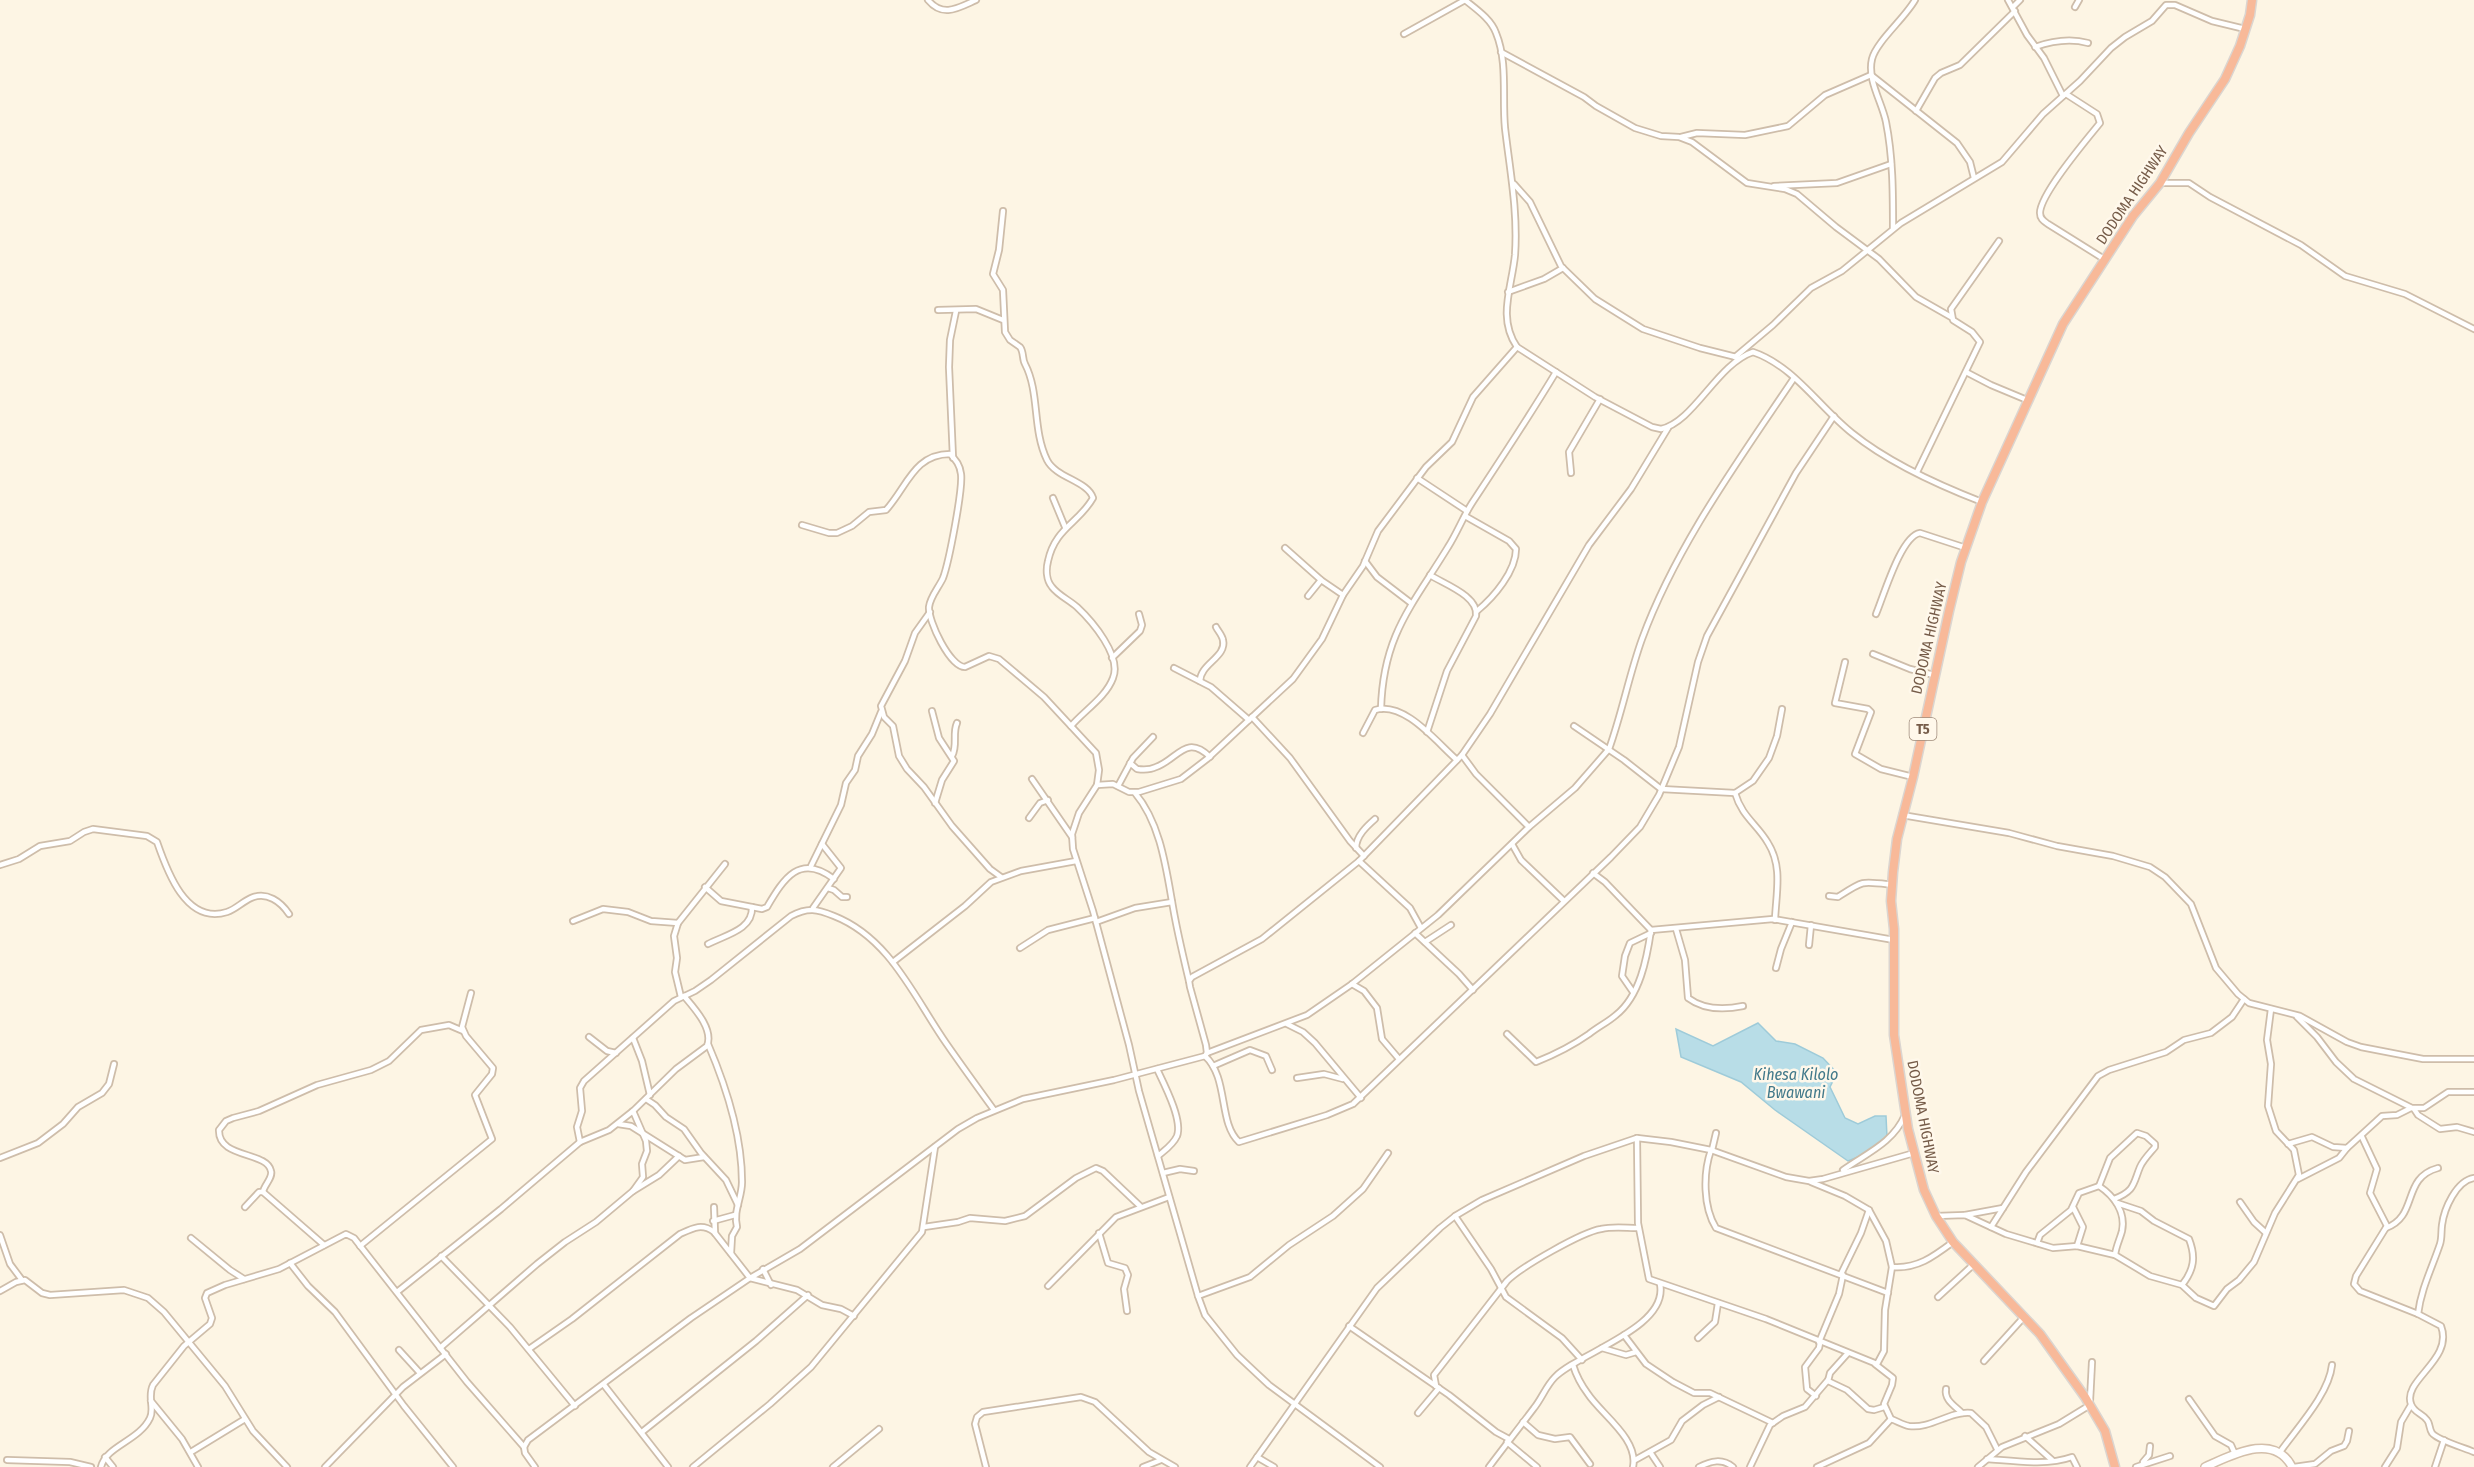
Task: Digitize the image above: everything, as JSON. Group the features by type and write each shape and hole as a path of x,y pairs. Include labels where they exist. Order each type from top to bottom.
{"highway":[{"name":"DODOMA HIGHWAY","path":"2115,1467 2104,1431 2090,1404 2052,1349 1953,1242 1936,1216 1924,1190 1906,1112 1894,1035 1893,885 1897,839 1952,599 1982,502 2063,324 2133,216 2160,183 2189,133 2225,79 2245,28 2252,0"}],"street":[{"path":"928,0 940,10 947,12 976,0"},
{"path":"1404,34 1465,0 1487,18 1496,30 1501,52 1505,127 1516,208 1515,256 1508,292 1506,325 1509,336 1517,347 1600,399 1652,427 1668,428"},
{"path":"1893,229 1891,164 1886,122 1871,75 1872,60 1877,46 1904,18 1916,0"},
{"path":"2008,0 2065,95 2097,114 2100,123 2047,194 2040,216 2048,224 2104,259"},
{"path":"1916,111 1935,78 1944,71 1960,65 2020,0"},
{"path":"2075,8 2079,0"},
{"path":"1189,981 1197,974 1262,939 1359,861 1457,760 1491,714 1589,545 1631,489 1668,428 1677,422 1737,357 1811,288 1842,271 1893,229 2002,162 2043,114 2111,48 2152,21 2168,2 2212,21 2245,28"},
{"path":"2035,47 2072,40 2088,43"},
{"path":"1501,52 1584,97 1635,128 1661,136 1680,137 1697,133 1745,135 1788,126 1825,95 1871,75"},
{"path":"1871,75 1957,143 1970,162 1974,178"},
{"path":"1680,137 1692,142 1747,183 1797,194 1869,251 1916,297 1951,317 1972,332 1980,342 1917,472"},
{"path":"1772,187 1788,184 1837,183 1891,164"},
{"path":"2160,183 2188,183 2301,245 2345,276 2405,294 2474,329"},
{"path":"1514,184 1530,202 1563,268 1595,298 1643,329 1700,348 1737,357 1753,352 1763,356 1816,397 1852,434 1917,472 1982,502"},
{"path":"1003,211 999,250 993,274 1004,291 1003,321 1006,336 1020,347 1024,363 1031,374 1038,433 1050,465 1086,488 1093,498 1058,536 1048,562 1047,579 1051,586 1085,615 1102,637 1115,667 1111,682 1104,693 1071,726"},
{"path":"1951,317 1953,306 1999,241"},
{"path":"1508,292 1544,279 1563,268"},
{"path":"938,310 976,309 1003,321"},
{"path":"953,458 950,352 956,311"},
{"path":"1135,793 1181,779 1210,757 1293,679 1322,639 1343,596 1365,560 1378,531 1417,478 1437,454 1452,442 1473,397 1517,347"},
{"path":"1381,708 1384,669 1399,623 1556,372"},
{"path":"1966,372 1983,382 2027,400"},
{"path":"524,1447 528,1440 669,1334 763,1269 800,1248 958,1129 994,1110 1023,1099 1135,1075 1207,1055 1287,1024 1307,1015 1352,984 1438,915 1529,827 1575,788 1609,749 1641,641 1659,598 1727,478 1794,378"},
{"path":"1571,473 1569,452 1600,399"},
{"path":"1096,785 1118,786 1135,793 1153,824 1207,1055 1213,1066 1232,1132 1239,1142 1348,1108 1361,1098 1640,827 1654,806 1679,747 1698,662 1707,636 1796,473 1834,416"},
{"path":"802,525 829,533 843,531 869,512 886,510 925,460 940,454 950,454 959,465 961,482 944,576 930,604 930,612 948,654 955,664 965,667 989,656 999,658 1044,697 1096,753 1099,770 1096,785 1079,813 1072,837"},
{"path":"1417,478 1466,514 1509,541 1516,549 1515,559 1501,585 1477,611 1444,677 1427,732"},
{"path":"1053,498 1065,527"},
{"path":"1876,614 1896,563 1910,537 1920,533 1966,548"},
{"path":"1285,548 1343,596"},
{"path":"1365,560 1377,577 1412,603"},
{"path":"1430,574 1473,602 1477,611"},
{"path":"1308,596 1321,580"},
{"path":"811,866 841,805 848,779 855,770 858,756 872,734 881,712 881,706 905,661 915,633 930,612"},
{"path":"1112,658 1140,631 1142,625 1139,614"},
{"path":"1200,681 1202,671 1219,654 1224,643 1216,627"},
{"path":"1873,654 1910,669 1934,675"},
{"path":"1845,662 1835,703 1868,709 1871,712 1855,754 1881,769 1913,777"},
{"path":"1174,668 1200,681 1251,718 1290,758 1364,856"},
{"path":"1381,708 1412,719 1457,760"},
{"path":"1363,733 1371,714 1381,708"},
{"path":"1574,726 1609,749 1661,789 1735,793 1753,781 1769,758 1777,736 1782,709"},
{"path":"932,711 939,738 952,756"},
{"path":"881,712 892,726 899,756 907,769 952,826 990,869 1001,877"},
{"path":"935,803 942,780 953,765 952,756 956,746 957,723"},
{"path":"1118,786 1130,763 1153,737"},
{"path":"1130,763 1137,769 1154,768 1178,751 1188,748 1198,748 1210,757"},
{"path":"1461,755 1476,774 1529,827"},
{"path":"1032,779 1072,837 1076,861 1095,920 1169,1197 1198,1296 1206,1315 1237,1354 1269,1385 1380,1467"},
{"path":"1735,793 1745,816 1768,842 1777,863 1775,920"},
{"path":"1029,818 1040,803 1048,800"},
{"path":"1902,815 2009,833 2057,846 2113,856 2150,867 2166,877 2191,904 2216,968 2244,999 2255,1006 2296,1015 2346,1042 2361,1047 2423,1059 2474,1059"},
{"path":"1356,848 1359,836 1375,819"},
{"path":"0,865 19,859 40,846 70,841 89,830 147,836 158,842 166,867 178,891 197,909 211,913 225,913 252,897 264,896 280,902 289,914"},
{"path":"813,908 841,866 822,844"},
{"path":"1512,844 1521,860 1564,901"},
{"path":"893,962 965,906 991,882 1001,877 1076,861"},
{"path":"1359,861 1410,908 1421,928"},
{"path":"725,864 678,923 674,936 677,958 675,972 682,997 701,1018 708,1033 708,1044 730,1101 739,1149 742,1181 735,1215 737,1227 732,1236 731,1253"},
{"path":"705,887 721,901 762,909 767,907 781,884 794,873 811,866 819,868 834,879"},
{"path":"1507,1034 1533,1061 1540,1060 1563,1051 1618,1014 1633,992 1649,951 1651,932 1605,882 1593,873"},
{"path":"1830,896 1838,897 1854,885 1866,882 1893,885"},
{"path":"828,888 842,897 847,897"},
{"path":"1020,948 1048,930 1095,920 1135,908 1172,902"},
{"path":"708,944 746,924 751,917 752,907"},
{"path":"580,1142 577,1127 582,1111 581,1084 682,997 711,980 791,916 802,909 813,908 851,923 893,962 946,1044 994,1110"},
{"path":"573,921 603,909 628,912 651,921 678,923"},
{"path":"1633,992 1622,976 1625,956 1630,944 1651,932 1775,920 1894,940"},
{"path":"1776,968 1792,922"},
{"path":"1425,942 1451,925"},
{"path":"1809,945 1811,925"},
{"path":"1676,929 1685,960 1688,998 1696,1004 1722,1010 1743,1006"},
{"path":"1415,933 1473,990"},
{"path":"1352,984 1364,991 1377,1008 1382,1040 1399,1059"},
{"path":"463,1031 462,1023 471,993"},
{"path":"1991,1227 2042,1150 2098,1076 2109,1070 2166,1052 2182,1041 2211,1033 2232,1017 2244,999"},
{"path":"2271,1009 2267,1045 2271,1061 2268,1106 2276,1131 2297,1158 2298,1179"},
{"path":"2296,1015 2318,1037 2336,1062 2354,1079 2412,1108 2418,1115 2440,1129 2457,1127 2474,1132"},
{"path":"1287,1024 1308,1036 1361,1098"},
{"path":"245,1207 259,1192 263,1192 271,1175 270,1167 264,1161 235,1152 224,1143 219,1137 219,1130 226,1121 259,1111 317,1085 371,1070 389,1061 411,1037 426,1028 449,1025 463,1031 493,1068 492,1074 475,1095 492,1139 360,1246"},
{"path":"589,1037 607,1051 616,1053"},
{"path":"633,1038 642,1061 648,1097 666,1117 684,1129 704,1157 724,1178 738,1205"},
{"path":"397,1292 580,1142 604,1133 617,1124 676,1069 708,1044"},
{"path":"1213,1066 1250,1050 1266,1056 1272,1070"},
{"path":"0,1158 38,1143 63,1124 78,1107 102,1093 109,1084 114,1064"},
{"path":"1157,1069 1173,1105 1178,1127 1177,1135 1171,1145 1158,1156"},
{"path":"1297,1078 1324,1074 1346,1080"},
{"path":"1965,1215 2015,1238 2059,1249 2077,1246 2115,1255 2150,1276 2182,1285 2196,1298 2214,1306 2227,1289 2239,1280 2254,1262 2275,1213 2298,1179 2339,1158 2382,1116 2397,1115 2412,1108 2429,1106 2448,1092 2474,1092"},
{"path":"633,1111 643,1134 647,1152 642,1164 644,1175 633,1191"},
{"path":"1836,1175 1885,1142 1894,1133 1906,1112"},
{"path":"617,1124 628,1125 661,1143 685,1160 704,1157"},
{"path":"1716,1133 1708,1158 1706,1188 1709,1214 1716,1228 1888,1293"},
{"path":"2099,1186 2107,1162 2114,1154 2137,1134 2146,1136 2155,1144 2155,1147 2141,1164 2130,1191 2116,1201"},
{"path":"2288,1144 2312,1137 2333,1148 2348,1148"},
{"path":"2362,1137 2377,1169 2370,1191 2386,1228"},
{"path":"1637,1138 1638,1228 1649,1279 1718,1303 1875,1364 1885,1370 1893,1380 1884,1407 1891,1419 1913,1426 1938,1421 1950,1414 1971,1413 1991,1434 1997,1449"},
{"path":"1250,1467 1377,1288 1455,1216 1518,1183 1637,1138 1712,1150 1766,1171 1809,1181 1845,1196 1869,1210 1886,1241 1892,1267 1884,1352 1875,1364"},
{"path":"693,1467 771,1404 811,1367 924,1227 927,1191 935,1147"},
{"path":"1198,1296 1250,1276 1289,1245 1333,1216 1363,1189 1388,1153"},
{"path":"1809,1181 1914,1153"},
{"path":"440,1348 550,1253 596,1222 633,1191 659,1175 679,1156"},
{"path":"924,1227 970,1218 1005,1221 1025,1216 1076,1178 1096,1168 1103,1171 1140,1206"},
{"path":"1163,1173 1184,1168 1194,1171"},
{"path":"2438,1168 2427,1172 2416,1181 2404,1216 2386,1228 2356,1276 2355,1286 2360,1291 2439,1324 2443,1335 2435,1361 2412,1388 2409,1398 2411,1406 2428,1420 2434,1435 2474,1452"},
{"path":"2418,1314 2421,1294 2439,1246 2443,1221 2451,1200 2463,1183 2474,1178"},
{"path":"2099,1186 2116,1201 2143,1212 2154,1221 2189,1239 2194,1260 2182,1285"},
{"path":"2037,1243 2040,1235 2073,1207 2079,1193 2099,1186"},
{"path":"263,1192 324,1245"},
{"path":"1048,1286 1119,1214 1169,1197"},
{"path":"2115,1255 2123,1225 2116,1201"},
{"path":"2240,1202 2254,1222 2266,1233"},
{"path":"714,1207 715,1233"},
{"path":"2073,1207 2083,1227 2077,1246"},
{"path":"1936,1216 1965,1215 2003,1208"},
{"path":"1816,1396 1807,1389 1805,1367 1820,1348 1820,1342 1839,1294 1842,1275 1869,1210"},
{"path":"713,1221 735,1215"},
{"path":"1455,1216 1495,1275 1501,1290 1511,1302 1562,1338 1582,1360"},
{"path":"529,1348 572,1319 680,1234 700,1226 715,1233 750,1278 808,1295 822,1305 841,1309 854,1316"},
{"path":"1424,1378 1434,1375 1507,1281 1518,1272 1590,1232 1602,1228 1638,1228"},
{"path":"1099,1233 1108,1263 1125,1268 1127,1272 1124,1289 1127,1311"},
{"path":"101,1467 105,1456 126,1444 149,1419 152,1411 149,1399 153,1385 188,1342 211,1322 205,1298 207,1293 244,1278 267,1274 348,1234 397,1292 467,1382 524,1447 525,1453 535,1467"},
{"path":"0,1235 10,1264 22,1280"},
{"path":"191,1238 230,1270 244,1278"},
{"path":"1892,1267 1907,1268 1919,1265 1953,1242"},
{"path":"441,1256 529,1348 575,1406"},
{"path":"290,1263 313,1292 335,1312 397,1393 404,1406 453,1467"},
{"path":"1938,1297 1973,1265"},
{"path":"763,1269 771,1285"},
{"path":"0,1292 22,1280 29,1281 42,1293 51,1295 119,1290 141,1293 157,1305 225,1386 245,1419 287,1467"},
{"path":"1489,1467 1554,1377 1600,1348 1610,1345 1651,1314 1659,1296 1660,1284"},
{"path":"642,1432 760,1338 808,1295"},
{"path":"1698,1338 1715,1322 1718,1303"},
{"path":"1984,1361 2004,1336 2024,1317"},
{"path":"1349,1326 1438,1387 1508,1441 1537,1467"},
{"path":"1624,1335 1646,1364 1673,1382 1694,1393 1708,1392 1773,1423"},
{"path":"1600,1348 1626,1355 1636,1352"},
{"path":"399,1350 420,1373"},
{"path":"1750,1467 1768,1428 1773,1423 1802,1409 1816,1396 1828,1380 1830,1372 1848,1353"},
{"path":"326,1467 397,1393 446,1354"},
{"path":"1978,1467 1997,1449 2059,1424 2090,1404 2092,1362"},
{"path":"1573,1365 1586,1393 1621,1432 1635,1460 1634,1467"},
{"path":"2280,1452 2300,1427 2325,1386 2332,1365"},
{"path":"1434,1375 1438,1387"},
{"path":"1828,1380 1847,1390 1868,1410 1873,1411 1884,1407"},
{"path":"604,1385 668,1467"},
{"path":"1418,1413 1438,1387"},
{"path":"1946,1389 1945,1394 1949,1401 1962,1413"},
{"path":"986,1467 975,1424 977,1417 983,1412 1081,1397 1095,1402 1128,1434 1161,1460 1175,1467"},
{"path":"1635,1460 1674,1437 1679,1425 1687,1416 1720,1397"},
{"path":"149,1399 191,1452 198,1467"},
{"path":"2189,1399 2215,1436 2231,1445 2235,1454"},
{"path":"2385,1467 2397,1448 2401,1422 2411,1406"},
{"path":"191,1452 245,1419"},
{"path":"1817,1467 1869,1443 1891,1419"},
{"path":"1523,1422 1535,1434 1555,1439 1570,1437 1590,1464"},
{"path":"833,1467 879,1430"},
{"path":"2205,1467 2235,1454 2266,1448 2280,1452 2293,1467 2315,1464 2331,1451 2344,1446 2348,1441 2349,1431"},
{"path":"2025,1436 2052,1460"},
{"path":"2435,1467 2444,1440"},
{"path":"2138,1466 2149,1455 2150,1446"},
{"path":"1650,1452 1660,1467"},
{"path":"2138,1466 2170,1455"},
{"path":"105,1456 113,1467"},
{"path":"1257,1457 1274,1467"},
{"path":"1987,1459 2019,1462 2060,1461 2072,1457 2077,1467"},
{"path":"7,1460 25,1464 70,1462 91,1467"},
{"path":"1143,1467 1161,1460"},
{"path":"1699,1467 1718,1461 1726,1462 1733,1467"}],"water":[{"name":"Kihesa Kilolo Bwawani","path":"1758,1023 1776,1041 1795,1044 1823,1058 1837,1073 1830,1087 1845,1118 1858,1124 1875,1116 1886,1116 1887,1137 1868,1153 1848,1161 1775,1110 1741,1082 1681,1057 1676,1029 1713,1046"}]}
